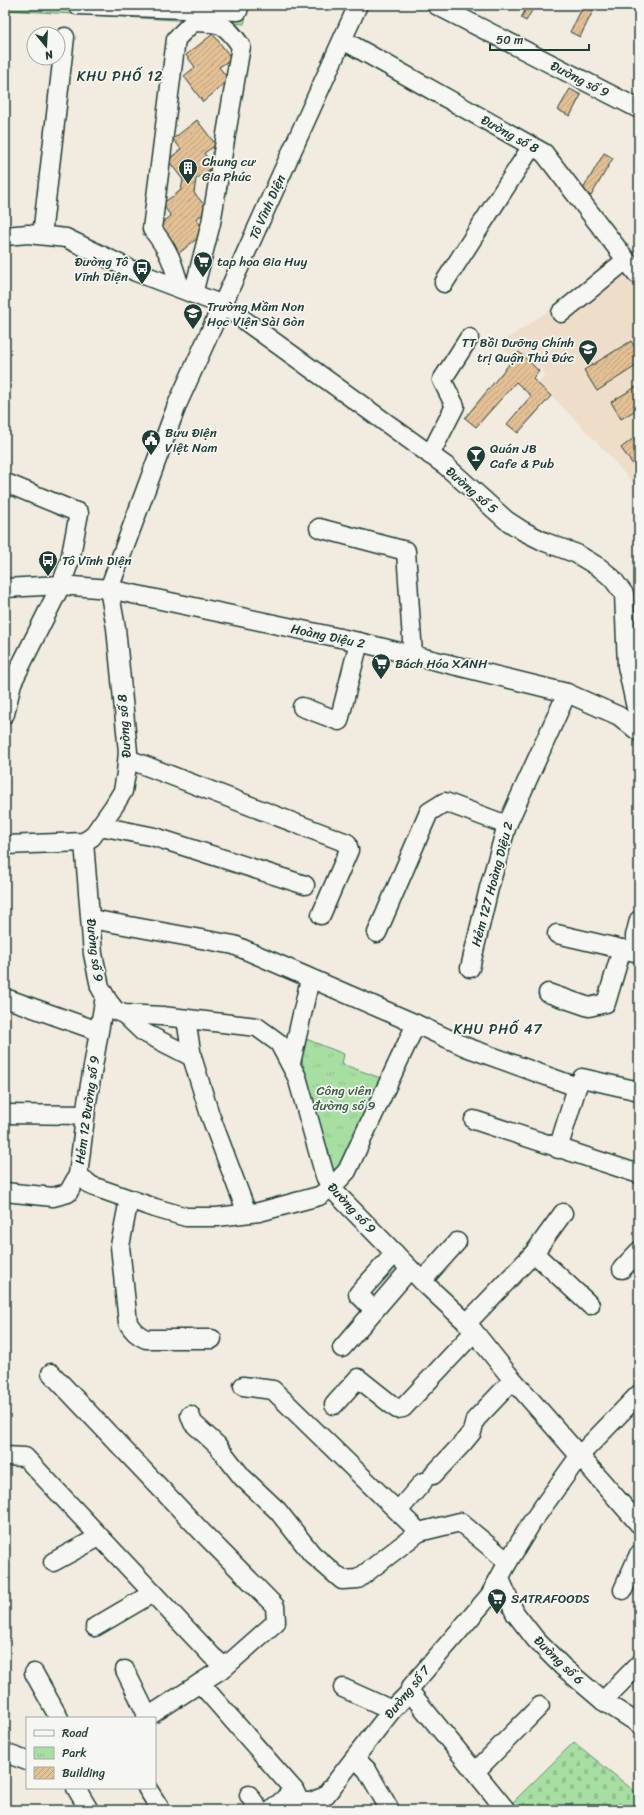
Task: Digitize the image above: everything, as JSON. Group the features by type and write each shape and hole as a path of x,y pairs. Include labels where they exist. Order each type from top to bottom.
{"street":[{"path":"77,5 238,11 240,5"},
{"name":"Tô Vĩnh Diện","path":"109,589 177,405 358,5"},
{"name":"Đường số 9","path":"436,5 639,109"},
{"path":"193,22 218,23 230,30 241,46 211,223 186,291 166,246 152,229 176,40 193,22"},
{"name":"Đường số 8","path":"343,40 544,153 637,274"},
{"path":"42,236 62,66"},
{"path":"444,283 532,146"},
{"path":"5,236 28,234 66,238 136,272 223,305"},
{"path":"561,314 626,260"},
{"name":"Đường số 5","path":"223,305 446,466 506,520 545,542 577,554 612,578 624,594 633,647 627,666 636,708 639,715"},
{"path":"430,455 456,406 442,380 469,338"},
{"path":"5,714 12,683 62,585 70,560 79,513 6,483"},
{"path":"319,528 406,551 413,655"},
{"name":"Hoàng Diệu 2","path":"5,588 62,585 109,589 359,642 567,693 619,716 639,732"},
{"name":"Đường số 8","path":"84,842 92,837 123,791 128,759 116,628 109,589"},
{"path":"302,707 339,721 359,642"},
{"name":"Hẻm 127 Hoàng Diệu 2","path":"470,968 489,888 507,825 567,693"},
{"path":"128,759 347,843 349,850 321,915"},
{"path":"377,933 429,812 445,802 507,825"},
{"path":"100,826 155,838 305,885"},
{"path":"5,844 84,842"},
{"name":"Đường số 9","path":"84,842 93,954 100,987 116,1011 124,1014 257,1027 279,1043 298,1077 325,1176 331,1188 416,1275 470,1327 513,1380 639,1524"},
{"path":"91,919 234,946 466,1047 577,1087"},
{"path":"557,934 639,954"},
{"path":"548,993 589,1007 606,1003 622,949"},
{"path":"291,1063 310,978"},
{"name":"Hẻm 12 Đường số 9","path":"105,996 85,1115 78,1175 92,1186 186,1217 217,1217 260,1212 319,1196 331,1188 347,1171 416,1024"},
{"path":"5,998 98,1032"},
{"path":"124,1014 143,1032 192,1057"},
{"path":"186,1019 192,1057 210,1115 247,1213"},
{"path":"558,1149 577,1087 582,1078 639,1091"},
{"path":"5,1114 85,1115"},
{"path":"474,1120 558,1149 639,1174"},
{"path":"5,1192 53,1198 68,1193 78,1175"},
{"path":"128,1199 120,1246 128,1323 132,1330 138,1336 146,1339 212,1338"},
{"path":"334,1405 358,1378 397,1409 403,1408 534,1253 563,1213"},
{"path":"342,1348 374,1310 457,1242"},
{"path":"622,1269 639,1251"},
{"path":"374,1310 358,1294 395,1253"},
{"path":"534,1253 590,1305"},
{"path":"51,1373 200,1530 275,1606 276,1622 225,1667 147,1717 125,1670"},
{"path":"398,1511 463,1443 472,1432 475,1420 513,1380"},
{"path":"243,1386 274,1390 419,1532"},
{"name":"Đường số 7","path":"200,1683 294,1790 300,1802 314,1806 325,1796 392,1710 410,1692 410,1688 490,1595 532,1522 580,1455 639,1394"},
{"path":"190,1415 193,1422 217,1446 242,1477 278,1511 312,1554 342,1580 358,1579 419,1532 460,1522 508,1562"},
{"path":"5,1456 25,1456 99,1537 212,1656 225,1667"},
{"path":"53,1562 99,1537"},
{"path":"623,1590 639,1554"},
{"name":"Đường số 6","path":"500,1579 515,1613 536,1640 563,1667 603,1701 639,1724"},
{"path":"95,1627 153,1593"},
{"path":"603,1701 639,1664"},
{"path":"34,1673 58,1717"},
{"path":"343,1688 392,1710"},
{"path":"410,1692 476,1771 506,1810"},
{"path":"476,1771 540,1706"},
{"path":"5,1753 26,1761"},
{"path":"355,1758 367,1770 390,1810"},
{"path":"77,1789 89,1810"},
{"path":"148,1789 161,1810"},
{"path":"272,1810 294,1790"}],"shaded area":[{"name":"TT Bồi Dưỡng Chính trị Quận Thủ Đức","path":"639,262 639,490 606,452 539,383 546,374 520,352 513,358 499,344 616,266 623,278"}],"green space":[{"path":"5,5 249,5 244,24 5,10"},
{"name":"Công viên đường số 9","path":"301,1037 344,1054 342,1064 386,1080 337,1173 331,1170 301,1056"},
{"path":"574,1742 639,1795 639,1810 505,1810"}],"building":[{"path":"528,5 535,5 526,21 521,18"},
{"path":"584,5 596,5 580,37 570,32"},
{"path":"213,34 232,59 219,67 229,80 203,102 184,76 195,67 186,55"},
{"path":"570,89 581,95 570,116 558,110"},
{"name":"Chung cư Gia Phúc","path":"197,120 216,145 204,153 214,167 196,179 194,193 209,210 196,219 205,232 178,254 157,227 171,216 162,204 181,190 183,180 168,160 181,149 173,139"},
{"path":"604,153 613,158 591,196 582,191"},
{"path":"631,341 639,354 639,364 597,391 584,370"},
{"path":"519,352 539,371 533,379 551,396 518,433 507,424 531,396 516,382 476,427 465,418"},
{"path":"639,385 639,408 621,419 611,402"},
{"path":"639,434 639,473 621,448"}],"place":[{"name":"Chung cư Gia Phúc","path":"188,185"},
{"name":"tap hoa Gia Huy","path":"203,278"},
{"name":"Đường Tô Vĩnh Diện","path":"142,285"},
{"name":"Trường Mầm Non Học Viện Sài Gòn","path":"193,330"},
{"name":"TT Bồi Dưỡng Chính trị Quận Thủ Đức","path":"588,366"},
{"name":"Bưu Điện Việt Nam","path":"151,456"},
{"name":"Quán JB Cafe & Pub","path":"476,472"},
{"name":"Tô Vĩnh Diện","path":"48,577"},
{"name":"Bách Hóa XANH","path":"381,680"},
{"name":"SATRAFOODS","path":"497,1615"}],"district":[{"name":"KHU PHỐ 12","path":"120,76"},
{"name":"KHU PHỐ 47","path":"498,1029"}]}
